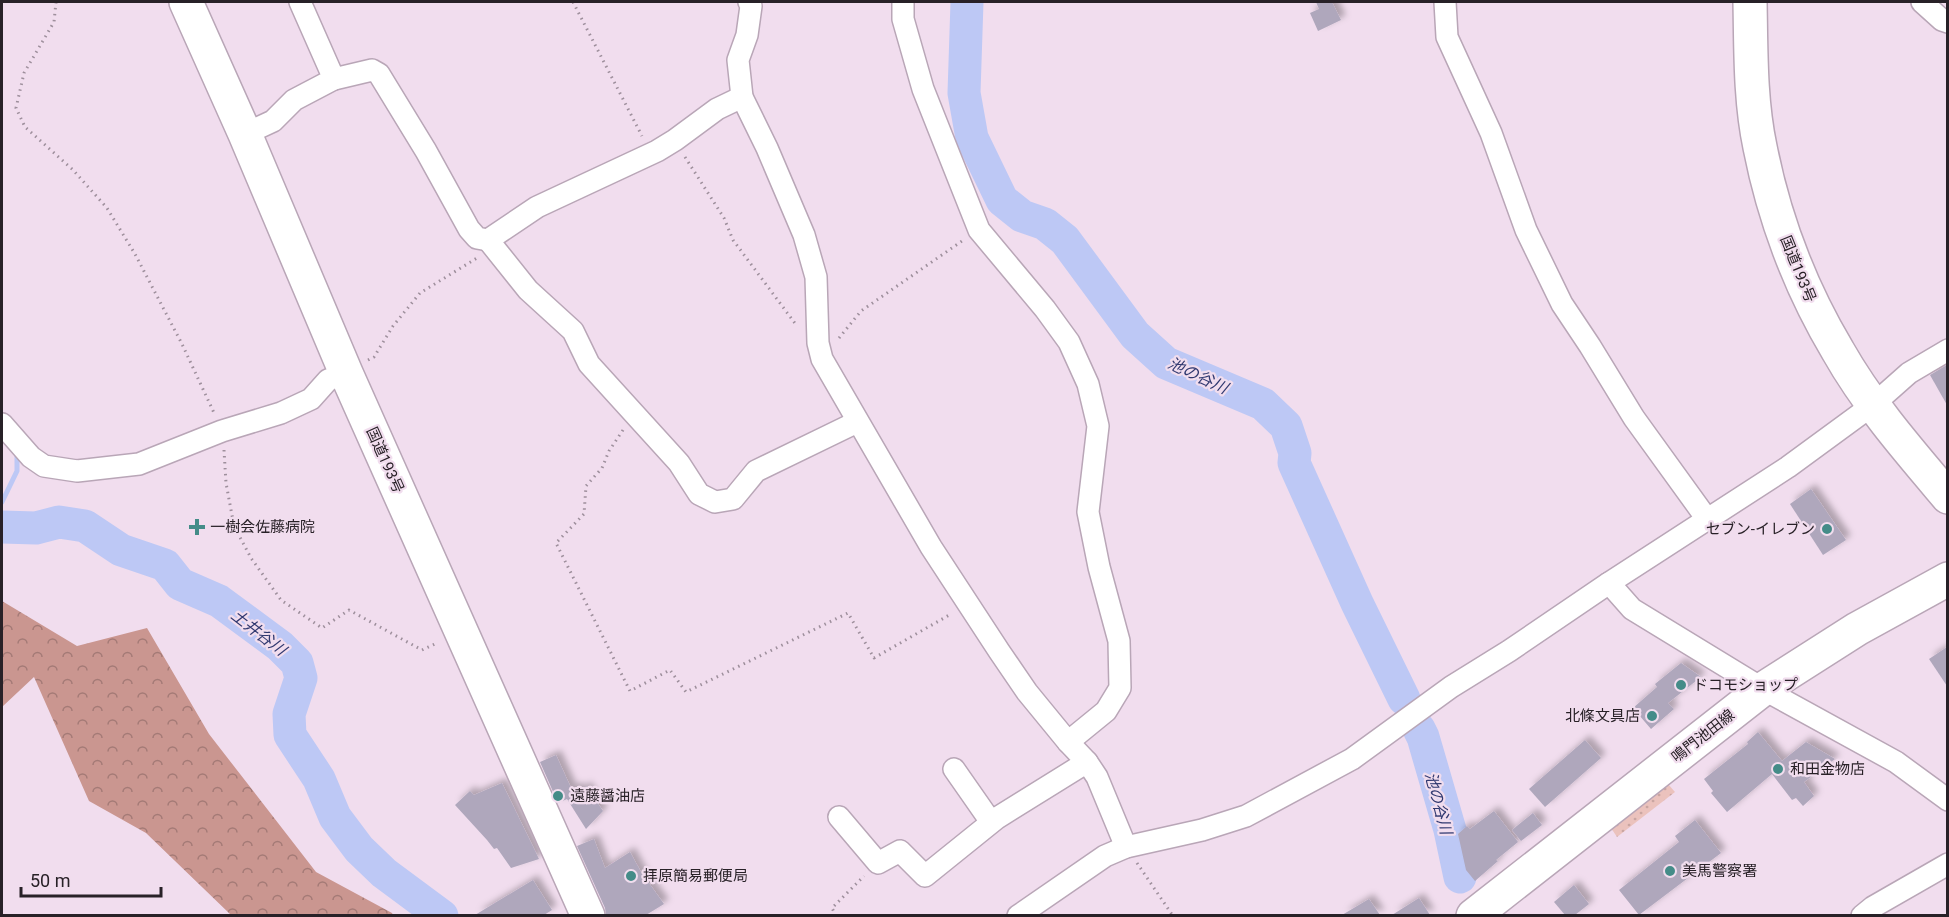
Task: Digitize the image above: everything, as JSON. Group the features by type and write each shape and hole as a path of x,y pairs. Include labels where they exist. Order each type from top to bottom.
{"main road":[{"name":"国道193号","path":"186,2 460,631 588,915"},
{"name":"国道193号","path":"1750,2 1752,81 1760,147 1781,226 1810,300 1839,353 1874,404 1947,497"},
{"name":"鳴門池田線","path":"1473,915 1763,689 1857,629 1947,579"}],"street":[{"path":"300,2 334,79"},
{"path":"748,2 751,6 747,35 738,60 742,97 767,148 804,235 816,277 821,355 857,422 931,547 1027,692 1087,762 1097,777 1126,847"},
{"path":"903,2 903,19 923,89 979,230 1045,309 1069,342 1088,384 1098,426 1088,512 1099,567 1119,641 1120,688 1106,711 1068,742"},
{"path":"1445,2 1447,37 1491,134 1526,230 1562,304 1634,418 1707,519"},
{"path":"1922,2 1947,22"},
{"path":"245,134 273,122 294,100 334,79 372,70 379,74 426,151 469,230 477,238 491,244 528,290 573,331 589,364 679,463 699,494 715,502 733,499 756,471 857,422"},
{"path":"491,244 537,207 651,154 675,141 717,109 742,97"},
{"path":"1017,915 1105,856 1126,847 1202,830 1246,816 1352,759 1451,687 1788,467 1874,404 1909,374 1947,350"},
{"path":"4,428 28,454 44,466 78,471 139,464 222,431 281,413 311,399 328,380 346,371"},
{"path":"1609,583 1632,609 1763,689 1896,762 1947,800"},
{"path":"839,818 878,863 900,851 925,876 991,822 1087,762"},
{"path":"954,769 991,822"},
{"path":"1862,915 1947,864"}],"path":[{"path":"56,2 54,22 24,73 16,108 26,127 73,170 107,208 135,254 182,344 222,431 226,483 234,526 251,558 281,600 322,628 349,610 422,650 460,631"},
{"path":"573,2 651,154"},
{"path":"675,141 723,218 732,240 821,355 841,336 861,311 979,230"},
{"path":"346,371 374,357 393,326 420,293 491,244"},
{"path":"636,417 625,427 609,451 602,468 586,486 584,514 556,543 630,692 670,670 686,692 848,613 874,658 969,604"},
{"path":"1126,847 1173,915"},
{"path":"836,915 832,908 878,863"}],"green space":[{"path":"2,601 77,646 147,628 209,734 316,872 393,915 231,915 146,833 89,801 34,677 2,707"}],"shaded area":[{"path":"1668,784 1675,792 1617,837 1611,828"}],"building":[{"path":"1316,2 1332,2 1341,20 1318,31 1310,13 1319,9"},
{"path":"1947,365 1947,405 1930,375"},
{"path":"1811,489 1846,540 1823,555 1790,504"},
{"path":"1947,647 1947,686 1929,659"},
{"path":"1681,663 1701,677 1668,703 1674,709 1651,729 1633,708 1657,687 1655,684"},
{"path":"1758,732 1782,761 1806,742 1835,759 1804,782 1814,796 1803,806 1796,798 1792,800 1772,774 1727,812 1711,793 1713,791 1704,779 1748,744 1747,742"},
{"path":"1585,740 1601,758 1545,807 1529,789"},
{"path":"556,755 572,790 577,787 581,791 586,786 603,811 586,829 567,799 558,803 540,762"},
{"path":"502,783 539,859 511,868 497,848 494,849 455,805 470,791 474,795"},
{"path":"1494,811 1518,842 1475,881 1466,870 1458,834 1467,826 1470,829"},
{"path":"1533,813 1542,825 1521,841 1512,830"},
{"name":"美馬警察署","path":"1695,820 1721,853 1639,915 1619,890 1679,842 1675,836"},
{"path":"594,839 605,868 630,852 664,904 646,915 606,915 577,846"},
{"path":"533,880 552,910 544,915 475,915"},
{"path":"1574,885 1589,904 1575,915 1565,915 1554,902"},
{"path":"1419,898 1430,915 1392,915"},
{"path":"1369,899 1380,915 1342,915"}],"waterway":[{"name":"池の谷川","path":"967,2 964,93 972,138 1002,200 1022,216 1045,224 1065,240 1135,335 1166,363 1263,404 1286,426 1295,453 1294,463 1357,603 1404,699"},
{"path":"2,502 17,471 17,451"},
{"name":"土井谷川","path":"2,527 36,528 59,522 85,526 121,550 165,565 180,584 219,601 280,646 297,663 301,678 289,714 290,735 319,779 335,817 359,849 384,873 442,916"},
{"name":"池の谷川","path":"1419,729 1450,830 1460,877"}],"place":[{"name":"一樹会佐藤病院","path":"197,527"},
{"name":"セブン-イレブン","path":"1827,529"},
{"name":"ドコモショップ","path":"1681,685"},
{"name":"北條文具店","path":"1652,716"},
{"name":"和田金物店","path":"1778,769"},
{"name":"遠藤醤油店","path":"558,796"},
{"name":"美馬警察署","path":"1670,871"},
{"name":"拝原簡易郵便局","path":"631,876"}]}
